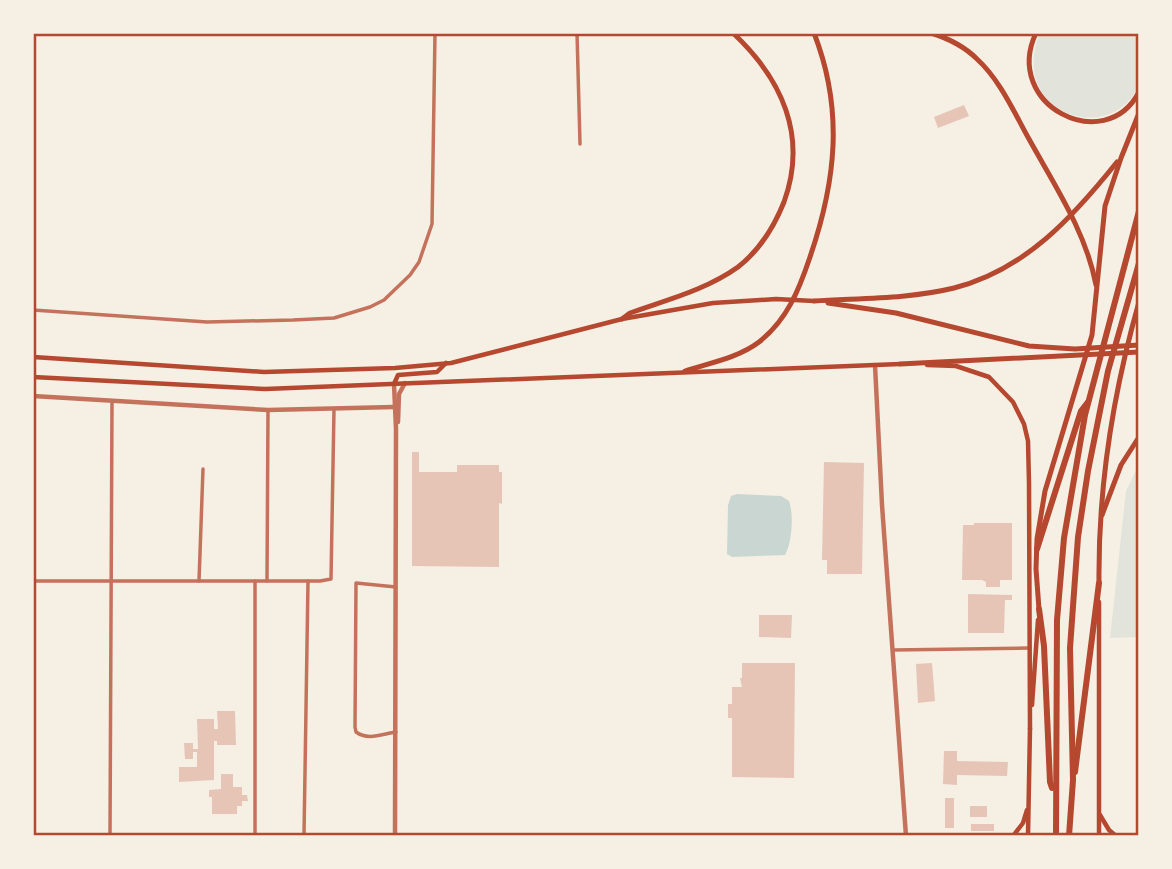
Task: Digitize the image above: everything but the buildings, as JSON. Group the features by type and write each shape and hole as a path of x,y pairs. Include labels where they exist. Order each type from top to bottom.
{"highway":[{"path":"1056,836 1059,584 1069,504 1089,401 1139,211"},
{"path":"1069,836 1073,780 1070,648 1082,506 1108,371 1139,263"},
{"path":"1037,549 1081,411 1089,401"},
{"path":"1073,780 1078,760 1099,583"},
{"path":"1039,609 1044,646 1050,782 1055,796"}],"main road":[{"path":"622,319 629,313 706,285 739,266 764,240 780,213 793,168 793,142 788,114 762,64 733,33"},
{"path":"685,371 740,353 759,342 784,316 799,288 825,212 833,165 831,99 814,33"},
{"path":"930,33 968,51 990,74 1061,196 1091,262 1097,291"},
{"path":"1036,33 1030,50 1030,75 1035,88 1051,108 1078,120 1096,121 1122,112 1139,92"},
{"path":"1030,729 1039,609 1037,549 1041,508 1092,335 1105,206 1139,113"},
{"path":"814,301 912,294 952,288 1000,270 1056,232 1121,158"},
{"path":"33,357 264,372 333,371 446,363 567,335 622,319 713,303 776,299 814,301 896,313 1029,346 1075,349 1139,345"},
{"path":"1099,836 1098,528 1115,404 1139,302"},
{"path":"33,377 252,389 1139,352"},
{"path":"394,384 398,375 437,372 446,363"},
{"path":"900,364 956,366 975,371 998,385 1013,402 1020,414 1028,441 1028,836"},
{"path":"1098,528 1115,476 1139,437"},
{"path":"1013,836 1023,823 1029,806"},
{"path":"1099,810 1104,824 1116,836"}],"street":[{"path":"33,310 236,322 334,318 384,300 397,289 419,262 432,224 435,33"},
{"path":"577,33 580,144"},
{"path":"875,365 906,836"},
{"path":"395,836 396,429 399,394 405,383"},
{"path":"394,384 396,429"},
{"path":"33,396 268,411 394,407"},
{"path":"110,836 112,402"},
{"path":"33,581 331,579 334,409"},
{"path":"267,581 268,411"},
{"path":"199,581 203,468"},
{"path":"255,581 255,836"},
{"path":"304,836 308,581"},
{"path":"396,587 358,582 356,587 355,730 361,736 369,737 396,732"},
{"path":"893,650 1029,648"}],"shaded area":[{"path":"1040,33 1139,33 1139,85 1125,104 1107,115 1086,118 1066,113 1049,101 1037,83 1034,61"},
{"path":"1139,464 1139,637 1110,638 1126,491"},
{"path":"731,496 781,496 789,501 792,528 785,555 732,557 727,554 728,505"}]}
